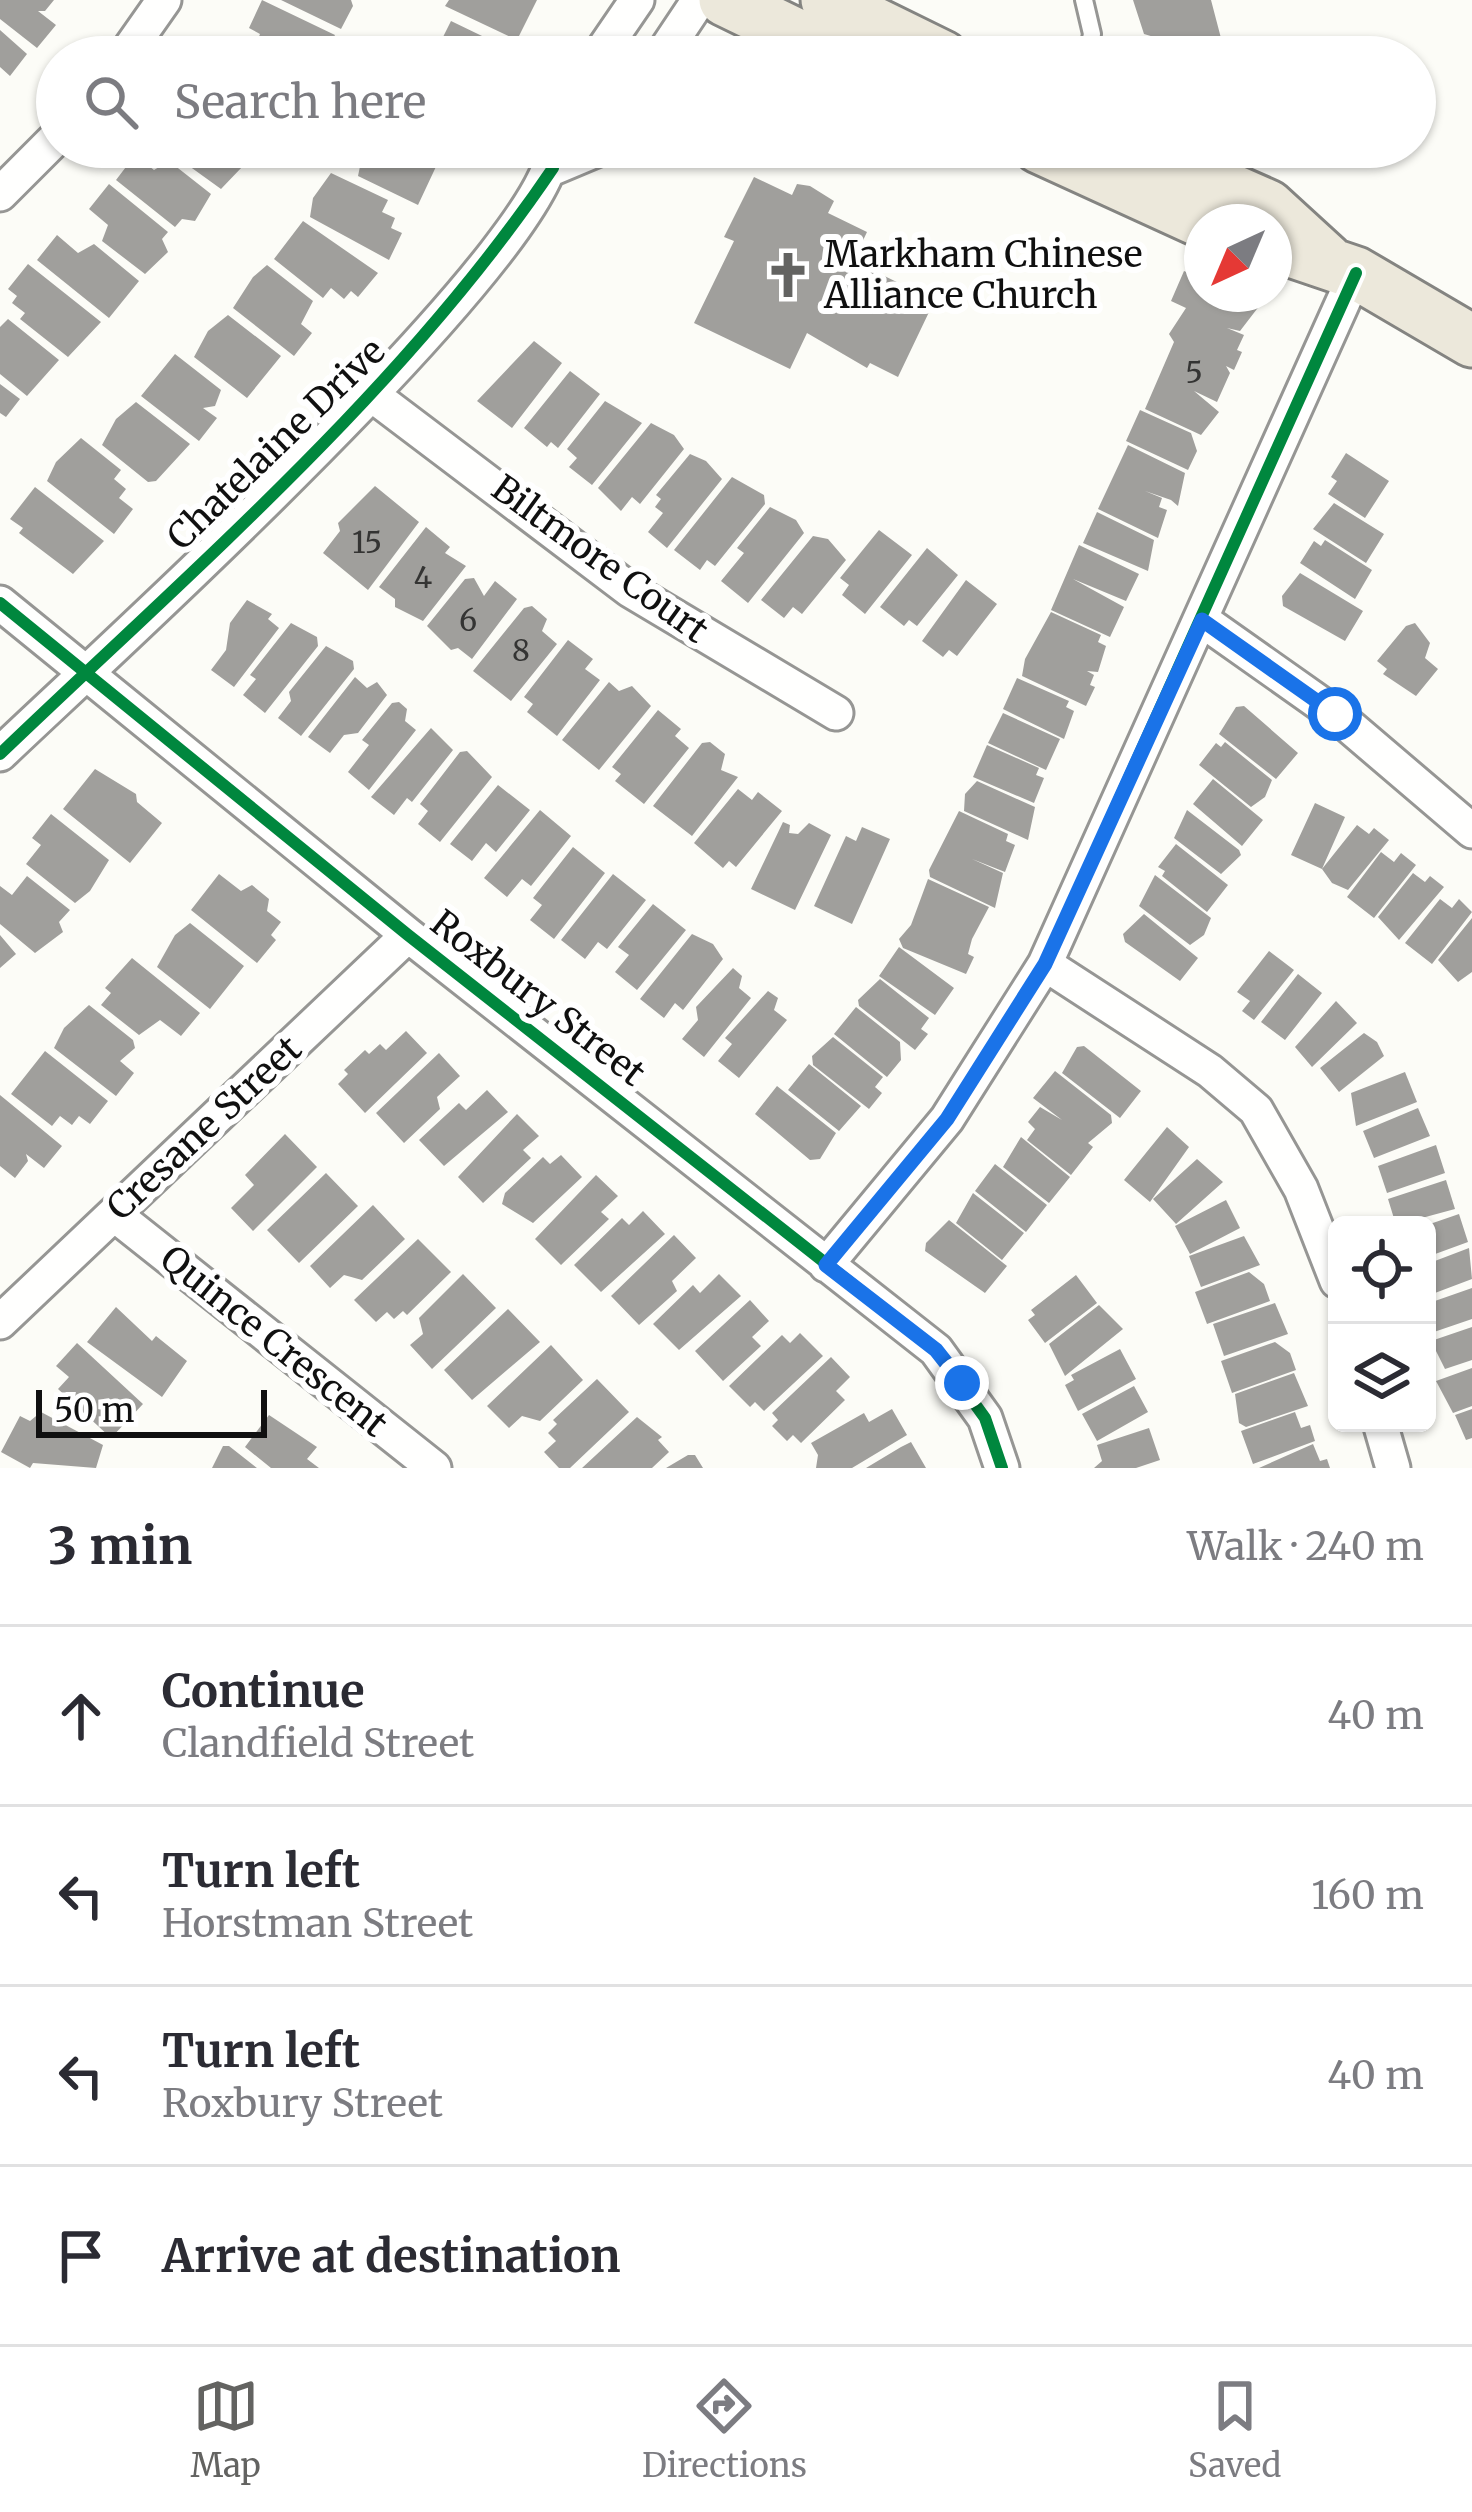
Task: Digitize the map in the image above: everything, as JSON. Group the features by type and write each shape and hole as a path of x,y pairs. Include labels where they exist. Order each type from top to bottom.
{"main road":[{"path":"725,0 799,36"},
{"path":"827,0 900,36"},
{"path":"1085,168 1184,213"},
{"path":"1182,168 1268,206 1341,266 1472,341"},
{"path":"1292,253 1341,266"}],"street":[{"path":"139,36 164,0"},
{"path":"612,36 637,0"},
{"path":"675,36 699,0"},
{"path":"0,194 36,158"},
{"name":"Chatelaine Drive","path":"0,754 370,394 504,243 548,168"},
{"path":"826,1265 947,1119 1045,964 1202,620 1341,266"},
{"name":"Biltmore Court","path":"370,394 630,590 836,712"},
{"name":"Roxbury Street","path":"0,603 408,935 936,1350 985,1418 1002,1468"},
{"path":"1202,620 1335,714 1472,831"},
{"name":"Cresane Street","path":"0,1322 408,935"},
{"path":"1045,964 1210,1071 1256,1110 1301,1189 1328,1258"},
{"name":"Quince Crescent","path":"114,1214 427,1466"},
{"path":"1383,1432 1394,1468"}],"lane":[{"path":"1084,0 1092,36"}],"building":[{"path":"0,0 54,0 45,11 38,11 56,25 47,36 36,36 36,47 0,19"},
{"path":"262,0 335,35 259,36 249,28"},
{"path":"281,0 351,0 353,6 341,29"},
{"path":"449,0 537,0 519,36 509,36 445,6"},
{"path":"1133,0 1211,0 1220,36 1151,36 1144,34"},
{"path":"451,21 482,36 444,36"},
{"path":"0,30 27,54 10,76 0,67"},
{"path":"125,168 178,168 211,194 195,221 182,219 175,227 116,180"},
{"path":"192,168 241,168 221,189"},
{"path":"360,168 435,168 418,205 358,176"},
{"path":"331,173 388,200 382,212 395,218 391,228 402,233 389,260 310,217 313,198"},
{"name":"Markham Chinese Alliance Church","path":"754,177 792,195 797,184 810,186 834,201 828,213 867,232 849,270 867,279 872,270 903,285 898,295 930,310 898,377 870,363 867,368 807,333 790,369 694,323 734,241 724,237"},
{"path":"109,184 168,232 162,239 168,252 145,274 102,241 108,225 89,209"},
{"path":"303,221 378,273 358,297 351,291 344,299 331,288 323,298 274,259"},
{"path":"57,235 78,253 94,244 139,281 109,318 37,260"},
{"path":"28,264 101,322 68,357 20,319 25,313 12,303 17,296 8,289"},
{"path":"267,265 313,301 301,324 312,333 294,356 233,308"},
{"path":"1184,271 1184,307 1171,301"},
{"path":"1184,311 1255,312 1240,331 1227,328 1244,335 1237,350 1242,352 1234,370 1226,366 1230,373 1217,402 1194,391 1219,412 1201,435 1145,409 1174,342 1169,334"},
{"path":"228,315 281,356 247,398 194,357 208,331"},
{"path":"8,319 59,360 27,396 0,374 0,327"},
{"path":"534,341 562,363 512,428 477,401"},
{"path":"175,354 221,390 215,406 203,408 217,418 199,441 141,396"},
{"path":"570,371 600,394 558,448 551,442 547,447 524,428"},
{"path":"0,384 20,399 6,417 0,413"},
{"path":"605,401 642,423 592,485 569,467 577,458 567,449"},
{"path":"136,402 190,444 156,481 148,482 102,445 116,419"},
{"path":"1140,410 1191,433 1197,451 1188,470 1126,441"},
{"path":"651,423 674,435 684,449 640,504 632,497 621,511 598,488"},
{"path":"81,438 121,470 114,479 126,489 119,498 133,509 114,534 47,481 56,462"},
{"path":"1128,445 1185,473 1178,506 1171,500 1145,491 1162,498 1159,507 1167,510 1158,538 1098,509"},
{"path":"1346,453 1389,481 1365,518 1328,494 1337,481 1331,477"},
{"path":"690,454 706,461 722,479 667,548 648,532 663,513 655,507 661,499 656,495"},
{"path":"732,477 764,495 765,504 715,566 707,560 700,570 674,550"},
{"path":"375,486 419,522 368,590 323,553 340,531 338,523"},
{"path":"35,487 104,541 73,574 19,533 23,528 10,519"},
{"path":"1334,503 1384,534 1366,563 1313,529"},
{"path":"770,507 796,520 804,533 748,603 721,581 744,553 737,548"},
{"path":"1097,512 1154,540 1148,571 1083,543"},
{"path":"426,527 450,547 445,553 466,566 423,621 395,607 395,599 379,587"},
{"path":"879,530 912,555 865,614 842,595 849,585 840,578"},
{"path":"813,536 828,539 846,560 802,614 793,607 784,618 761,600"},
{"path":"1325,540 1372,570 1355,599 1300,563 1314,541 1321,546"},
{"path":"1079,545 1139,574 1126,601 1073,579 1124,607 1110,637 1051,610"},
{"path":"927,548 958,575 917,626 909,620 904,626 880,607"},
{"path":"1300,573 1363,611 1345,641 1283,606 1282,596"},
{"path":"474,578 484,596 495,581 517,599 472,659 458,648 451,650 427,626 465,579"},
{"path":"966,580 997,604 957,656 949,650 943,657 922,641"},
{"path":"247,600 272,614 268,619 279,628 234,687 211,670 226,650 230,623"},
{"path":"532,606 547,619 542,631 557,644 511,701 473,671 524,608"},
{"path":"1051,612 1101,635 1098,642 1106,646 1098,672 1087,671 1094,675 1090,685 1095,687 1086,706 1022,676 1025,659"},
{"path":"291,623 317,637 318,646 265,713 243,695 256,679 250,675"},
{"path":"1415,623 1430,643 1425,658 1438,669 1416,696 1383,674 1387,669 1377,661 1406,626"},
{"path":"568,640 593,659 585,669 600,680 557,736 527,712 533,704 524,697"},
{"path":"326,646 353,661 354,669 301,736 278,718 291,701 289,692"},
{"path":"355,677 367,688 377,682 387,695 358,733 344,735 330,753 308,737"},
{"path":"1017,678 1069,701 1066,707 1074,711 1064,739 1003,709"},
{"path":"609,682 619,691 632,686 651,706 599,770 562,740"},
{"path":"392,703 407,709 405,721 416,730 369,790 348,772 369,745 362,740"},
{"path":"1244,706 1298,753 1276,779 1219,734 1236,707"},
{"path":"658,710 681,729 675,736 689,748 644,804 615,781 621,774 612,767"},
{"path":"1003,713 1060,739 1046,770 988,743"},
{"path":"431,728 453,750 412,802 407,798 394,815 371,797"},
{"path":"710,742 725,754 721,770 738,777 692,836 653,806 702,743"},
{"path":"1225,742 1272,780 1265,797 1251,807 1199,765 1216,743 1221,747"},
{"path":"987,745 1039,768 1036,775 1044,778 1034,803 973,777"},
{"path":"467,751 492,777 440,842 418,824 428,811 420,804 460,752"},
{"path":"95,769 136,794 137,802 162,823 130,863 63,809"},
{"path":"1213,779 1263,820 1242,846 1193,804"},
{"path":"977,781 1035,807 1028,840 964,811 965,794"},
{"path":"498,785 530,810 496,852 486,843 472,861 450,844"},
{"path":"738,789 752,800 758,792 782,811 736,867 729,861 723,868 694,843"},
{"path":"1315,803 1345,817 1322,869 1291,855"},
{"path":"540,810 571,836 531,886 522,879 507,897 484,878"},
{"path":"1187,810 1239,850 1241,855 1221,874 1174,838"},
{"path":"959,811 1008,834 1006,841 1015,845 1005,872 972,859 1003,873 995,908 930,877 929,870"},
{"path":"51,814 109,860 90,891 75,903 26,864 41,845 32,838"},
{"path":"783,822 790,825 789,833 798,834 809,823 831,835 795,910 751,889"},
{"path":"1357,825 1369,834 1374,828 1389,840 1348,890 1332,883 1322,869"},
{"path":"862,827 890,839 852,924 814,906 846,836 856,841"},
{"path":"1176,844 1228,885 1207,912 1162,876 1165,871 1158,867"},
{"path":"573,847 605,873 554,939 530,920 542,905 533,898"},
{"path":"1381,852 1394,862 1401,853 1416,865 1374,918 1347,897"},
{"path":"1413,873 1425,882 1430,876 1444,887 1399,940 1378,917"},
{"path":"219,874 241,891 252,885 269,899 267,911 281,922 271,935 276,940 257,963 191,910"},
{"path":"613,874 646,900 607,949 598,942 585,959 561,940"},
{"path":"1155,875 1211,918 1204,935 1190,945 1139,906"},
{"path":"27,876 70,910 59,922 63,932 35,953 0,924 0,886 12,895"},
{"path":"928,879 989,907 972,939 968,954 974,957 966,974 903,948 899,939 911,925"},
{"path":"1440,899 1452,908 1459,899 1472,912 1432,964 1405,943"},
{"path":"653,904 686,930 637,990 615,972 629,955 618,947"},
{"path":"1144,914 1198,958 1180,981 1125,942 1123,934"},
{"path":"1472,918 1472,972 1458,982 1438,960"},
{"path":"190,923 244,966 210,1009 157,967 175,935"},
{"path":"692,934 713,944 723,959 683,1010 675,1003 664,1018 640,999"},
{"path":"0,935 16,954 0,968"},
{"path":"899,947 954,988 935,1015 879,976"},
{"path":"1269,951 1294,970 1254,1020 1242,1011 1250,1001 1237,992"},
{"path":"132,958 200,1013 181,1036 160,1020 139,1035 101,1005 111,993 105,988"},
{"path":"733,968 742,976 739,988 751,998 704,1057 682,1039 698,1020 696,1007"},
{"path":"1298,974 1322,993 1285,1040 1261,1022"},
{"path":"880,979 929,1018 921,1029 928,1034 915,1050 859,1006 858,1000"},
{"path":"768,991 778,998 774,1010 787,1020 739,1078 718,1061 732,1044 725,1038"},
{"path":"1336,1001 1357,1023 1312,1067 1295,1047"},
{"path":"89,1005 133,1040 135,1048 120,1061 134,1073 116,1096 54,1048 64,1028"},
{"path":"856,1007 900,1042 901,1060 887,1077 834,1034"},
{"path":"406,1031 427,1053 365,1113 338,1084 348,1074 344,1070 365,1050 369,1054 380,1044 386,1050"},
{"path":"1364,1033 1377,1042 1384,1056 1339,1092 1320,1068"},
{"path":"833,1037 883,1077 875,1087 882,1093 869,1109 813,1065 812,1056"},
{"path":"1084,1046 1141,1091 1120,1118 1062,1073 1077,1047"},
{"path":"45,1051 108,1101 90,1124 79,1116 72,1125 60,1116 52,1126 11,1094"},
{"path":"439,1053 460,1076 437,1097 440,1109 404,1143 376,1113"},
{"path":"809,1064 861,1106 839,1131 788,1090"},
{"path":"1055,1071 1111,1115 1112,1123 1088,1143 1093,1147 1071,1175 1027,1140 1035,1129 1028,1122 1040,1107 1062,1120 1033,1098"},
{"path":"1405,1072 1417,1102 1356,1126 1351,1093"},
{"path":"777,1086 836,1133 820,1159 810,1160 755,1114"},
{"path":"487,1090 508,1112 444,1166 419,1140 459,1103 466,1110"},
{"path":"0,1095 62,1146 44,1168 26,1154 28,1161 15,1178 0,1166"},
{"path":"1418,1108 1430,1136 1374,1158 1363,1131"},
{"path":"517,1114 539,1136 523,1150 531,1158 483,1203 458,1177"},
{"path":"1167,1127 1189,1147 1150,1202 1124,1180"},
{"path":"285,1134 317,1167 253,1231 231,1208 254,1185 245,1175"},
{"path":"1021,1137 1070,1177 1049,1203 1003,1167"},
{"path":"1436,1145 1445,1173 1387,1193 1378,1166"},
{"path":"561,1155 582,1177 533,1223 502,1204 505,1193 543,1157 550,1164"},
{"path":"1197,1159 1223,1182 1176,1224 1153,1199"},
{"path":"995,1164 1047,1205 1026,1232 975,1191"},
{"path":"326,1173 358,1206 299,1263 267,1230"},
{"path":"596,1175 618,1196 601,1212 609,1219 561,1265 535,1239"},
{"path":"1446,1180 1455,1209 1429,1216 1393,1216 1388,1199"},
{"path":"973,1193 1024,1233 1002,1260 956,1223"},
{"path":"1226,1200 1240,1228 1190,1254 1175,1226"},
{"path":"373,1205 405,1239 362,1280 344,1275 330,1288 310,1266"},
{"path":"643,1211 665,1234 601,1292 574,1265 622,1218 629,1225"},
{"path":"1459,1214 1468,1242 1436,1254 1436,1222"},
{"path":"949,1220 1007,1266 985,1293 925,1251 926,1243"},
{"path":"674,1235 696,1258 672,1281 677,1291 639,1325 611,1296"},
{"path":"1244,1236 1260,1265 1201,1287 1189,1256"},
{"path":"418,1239 451,1272 407,1315 403,1311 394,1319 387,1312 376,1322 354,1300"},
{"path":"1469,1248 1472,1279 1436,1293 1436,1261"},
{"path":"1249,1272 1264,1284 1270,1301 1207,1324 1195,1292"},
{"path":"463,1274 496,1308 432,1369 410,1345 423,1334 419,1318"},
{"path":"719,1274 741,1296 679,1350 653,1324 693,1285 700,1293"},
{"path":"1076,1275 1097,1303 1045,1343 1028,1320 1035,1315 1031,1310"},
{"path":"1472,1288 1472,1319 1436,1331 1436,1301"},
{"path":"750,1300 769,1321 752,1337 761,1346 723,1381 695,1351"},
{"path":"1275,1303 1288,1334 1224,1356 1213,1324"},
{"path":"1099,1305 1123,1329 1065,1376 1049,1344"},
{"path":"116,1307 152,1341 156,1336 187,1361 162,1397 87,1342"},
{"path":"508,1309 540,1342 472,1400 444,1370"},
{"path":"1472,1327 1472,1360 1445,1369 1436,1339"},
{"path":"800,1333 823,1356 764,1411 755,1402 750,1407 729,1386 782,1335 790,1343"},
{"path":"1275,1342 1290,1353 1296,1370 1232,1393 1221,1361"},
{"path":"77,1343 143,1404 111,1438 58,1389 69,1377 56,1366"},
{"path":"551,1345 583,1380 540,1421 522,1416 509,1428 487,1406"},
{"path":"1120,1349 1136,1379 1078,1411 1065,1385 1074,1380 1071,1375"},
{"path":"831,1357 850,1377 836,1391 845,1400 801,1443 793,1435 787,1441 772,1426 778,1420 772,1413"},
{"path":"1472,1368 1472,1406 1453,1413 1436,1381"},
{"path":"1294,1373 1308,1406 1246,1427 1239,1423 1235,1394"},
{"path":"597,1379 629,1412 570,1468 559,1468 544,1452 556,1441 548,1433 557,1424 553,1420"},
{"path":"1134,1386 1148,1412 1097,1441 1082,1414"},
{"path":"892,1409 907,1435 852,1468 816,1468 818,1455 811,1443 864,1413 869,1422"},
{"path":"1472,1409 1472,1438 1466,1440 1455,1415"},
{"path":"41,1412 103,1445 96,1468 33,1463 30,1468 1,1452 20,1416 30,1421"},
{"path":"1295,1412 1301,1428 1310,1425 1315,1441 1253,1464 1241,1431"},
{"path":"269,1415 317,1447 307,1459 319,1468 271,1468 245,1447"},
{"path":"637,1417 662,1437 658,1440 669,1452 652,1468 582,1468"},
{"path":"1149,1428 1160,1460 1136,1468 1094,1468 1102,1461 1097,1445"},
{"path":"911,1442 926,1468 866,1468 901,1447"},
{"path":"1313,1444 1320,1461 1327,1459 1330,1468 1259,1468"},
{"path":"223,1446 229,1446 257,1468 212,1468"},
{"path":"695,1455 703,1468 666,1468"}],"cycle path":[{"path":"0,754 220,546 363,402 431,327 553,168"},
{"path":"826,1265 947,1119 1045,964 1356,273"},
{"path":"0,603 408,935 936,1350 985,1418 1002,1468"}],"place":[{"name":"Markham Chinese Alliance Church","path":"788,275"}],"route":[{"path":"962,1383 936,1350 826,1265 947,1119 1045,964 1202,620 1335,714"}]}
